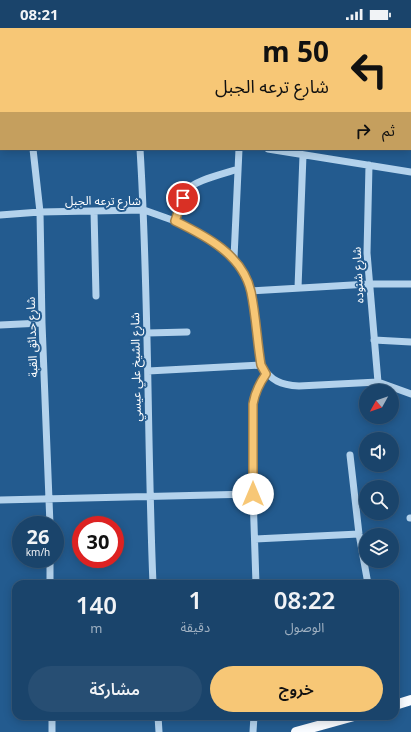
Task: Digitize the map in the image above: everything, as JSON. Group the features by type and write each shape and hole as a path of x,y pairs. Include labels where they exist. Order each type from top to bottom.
{"main road":[{"path":"399,704 411,700"},
{"path":"296,732 340,720"}],"street":[{"name":"شارع حدائق القبة","path":"33,150 40,212 42,323 50,516"},
{"name":"شارع الشيخ علي عيسي","path":"140,150 144,210 153,580"},
{"path":"234,258 239,150"},
{"path":"281,150 294,151 303,155 411,172"},
{"path":"298,288 303,155"},
{"name":"شارع شنوده","path":"369,165 367,253 378,382"},
{"path":"175,221 186,191 199,182 238,169"},
{"name":"شارع ترعه الجبل","path":"0,215 40,212 144,210 192,229 216,244 234,258 244,274 251,291 261,365 266,374"},
{"path":"94,211 96,296"},
{"path":"251,291 370,284 411,284"},
{"path":"0,326 42,323"},
{"path":"147,333 186,332"},
{"path":"374,340 411,342"},
{"path":"148,371 261,365"},
{"path":"256,580 253,494 253,404 255,392 266,374 276,381 287,385 299,386 378,382 411,394"},
{"path":"350,455 359,528"},
{"path":"0,500 253,494"},
{"path":"255,539 359,534"},
{"path":"50,568 50,580"},
{"path":"365,568 367,580"},
{"path":"52,720 52,732"},
{"path":"158,720 159,732"},
{"path":"253,732 254,720"}],"route":[{"path":"183,198 175,221 192,229 216,244 234,258 244,274 251,291 257,345 261,365 266,374 255,392 253,404 253,494"}]}
